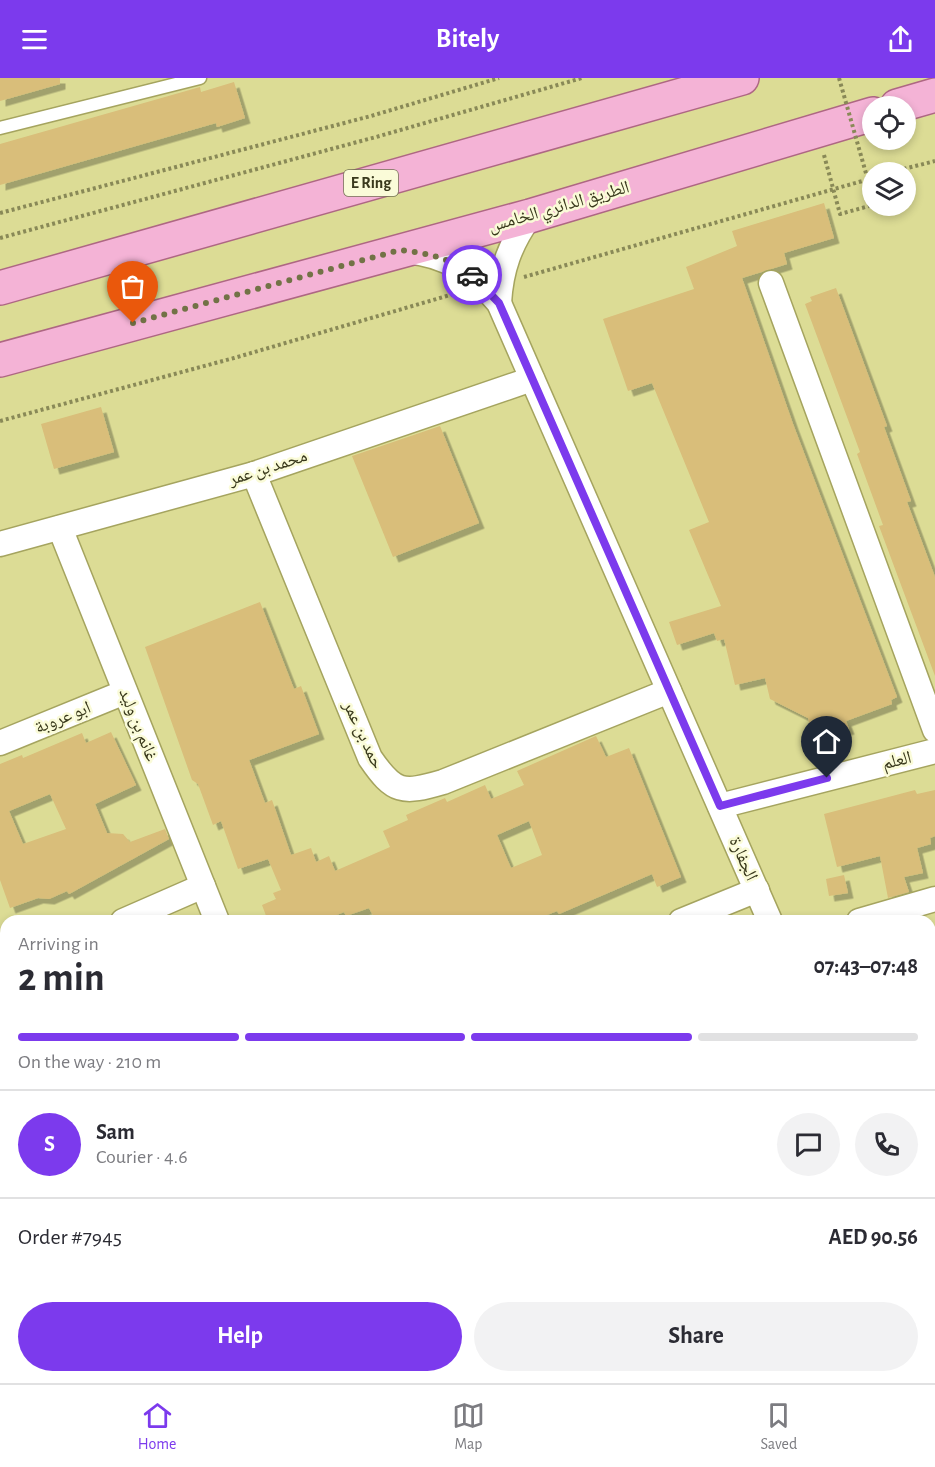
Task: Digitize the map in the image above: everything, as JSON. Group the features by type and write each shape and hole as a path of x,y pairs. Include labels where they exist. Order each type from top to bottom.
{"main road":[{"name":"E Ring","path":"0,288 742,78"},
{"path":"916,100 935,95"},
{"name":"الطريق الدائري الخامس","path":"0,360 530,216 862,118"}],"street":[{"path":"494,291 510,248 530,216"},
{"name":"الجفارة","path":"400,250 423,253 446,260 466,270 494,291 767,915"},
{"path":"771,283 935,730"},
{"name":"محمد بن عمر","path":"0,544 254,474 532,379"},
{"name":"حمد بن عمر","path":"254,474 370,758 382,775 399,789 418,789 442,782 669,691"},
{"name":"غانم بن وليد","path":"60,528 215,915"},
{"name":"ابو عروبة","path":"0,743 125,692"},
{"name":"العلم","path":"720,806 935,751"},
{"path":"137,915 203,886"},
{"path":"696,915 757,890"},
{"path":"880,915 935,899"}],"lane":[{"path":"0,128 200,78"}],"path":[{"path":"0,213 359,119 499,78"},
{"path":"0,238 376,137 582,78"},
{"path":"839,78 863,162"},
{"path":"818,132 840,214 862,208"},
{"path":"916,166 935,161"},
{"path":"0,421 494,291 862,181"}],"building":[{"path":"0,78 60,78 60,84 0,101"},
{"path":"234,82 245,118 217,127 216,123 0,185 0,144 200,87 201,92"},
{"path":"824,203 834,238 784,253 787,264 742,278 793,424 897,697 891,700 892,704 846,721 849,729 813,738 808,718 770,699 765,678 735,685 724,639 717,641 714,633 677,645 669,622 721,606 689,530 709,522 652,383 628,391 603,319 694,289 686,267 737,246 732,231"},
{"path":"836,288 887,426 884,427 911,501 907,502 935,577 935,676 879,526 883,525 857,454 860,452 805,304 812,301 810,297"},
{"path":"101,407 114,452 54,469 41,424"},
{"path":"440,426 479,523 393,557 352,456"},
{"path":"260,602 294,689 301,686 319,734 249,760 265,803 272,800 291,855 311,848 316,862 329,856 335,871 390,847 383,831 408,820 406,815 445,798 447,802 485,785 491,799 524,785 517,771 596,736 606,757 629,748 681,877 657,887 652,874 559,914 557,911 547,915 373,915 369,908 349,915 344,912 337,915 266,915 262,905 276,899 273,893 281,890 268,859 238,869 221,821 213,825 198,784 192,780 145,647","holes":["529,821 542,855 511,868 497,835"]},
{"path":"111,732 136,785 95,804 107,833 123,834 130,842 165,829 169,839 69,894 67,891 49,899 38,898 10,908 0,880 0,764 22,755 23,758 82,733 86,743","holes":["50,794 66,829 23,844 9,811"]},
{"path":"915,790 917,794 935,790 935,836 930,838 931,844 917,848 923,873 904,877 909,892 888,898 880,856 837,867 824,814"},
{"path":"844,875 848,893 829,896 826,879"}],"way so far":[{"path":"133,323 400,250 423,253 446,260 472,275"}],"route":[{"path":"472,275 499,303 720,806 827,778"}]}
